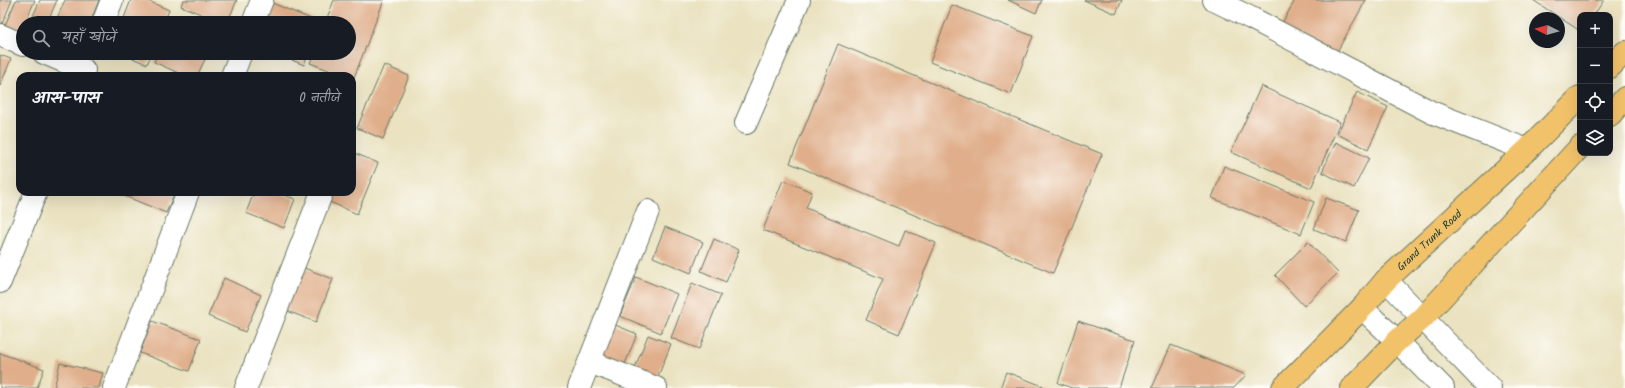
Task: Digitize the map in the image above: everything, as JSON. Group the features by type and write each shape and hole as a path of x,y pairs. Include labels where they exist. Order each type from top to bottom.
{"highway":[{"path":"1613,64 1625,52"},
{"path":"1613,111 1625,98"},
{"name":"Grand Trunk Road","path":"1283,388 1362,308 1386,280 1527,150 1577,100"},
{"path":"1352,388 1397,341 1423,318 1577,150"}],"street":[{"path":"106,16 112,0"},
{"path":"256,16 262,0"},
{"path":"746,123 799,0"},
{"path":"1214,0 1431,112 1527,150"},
{"path":"0,35 16,41"},
{"path":"67,60 86,66"},
{"path":"234,72 238,60"},
{"path":"0,282 34,196"},
{"path":"114,388 186,196"},
{"path":"246,388 320,196"},
{"path":"579,388 648,211"},
{"path":"1386,280 1490,388"},
{"path":"1362,308 1397,341 1442,388"},
{"path":"590,362 656,388"}],"building":[{"path":"0,0 12,0 2,24 0,23"},
{"path":"16,0 35,0 28,16 16,16 16,37 2,32"},
{"path":"40,0 57,0 50,16 33,16"},
{"path":"65,0 99,0 93,16 58,16"},
{"path":"131,0 146,0 169,10 167,16 125,16"},
{"path":"183,0 237,0 230,16 206,16 181,6"},
{"path":"334,0 384,0 356,72 334,72 310,63 311,60 356,60 356,16 328,16"},
{"path":"1008,0 1042,0 1036,13"},
{"path":"1084,0 1122,0 1116,14"},
{"path":"1295,0 1366,0 1334,57 1280,27"},
{"path":"1533,0 1604,0 1596,12 1577,12 1577,29 1565,21 1565,12 1551,12"},
{"path":"272,3 304,16 267,16"},
{"path":"952,5 1033,36 1011,94 930,62"},
{"path":"838,44 1102,154 1053,273 790,163"},
{"path":"0,55 11,59 0,86"},
{"path":"137,60 149,60 147,64"},
{"path":"155,60 205,60 199,72 176,72 154,62"},
{"path":"292,60 306,60 304,65"},
{"path":"384,65 409,76 383,139 357,128"},
{"path":"1261,86 1340,122 1311,188 1231,152"},
{"path":"1357,92 1388,107 1368,149 1337,134"},
{"path":"1336,142 1369,158 1354,188 1322,172"},
{"path":"356,154 378,163 357,214 323,199 324,196 356,196"},
{"path":"1224,166 1314,202 1301,234 1212,198"},
{"path":"783,180 812,192 806,208 899,246 905,230 936,243 899,334 866,320 883,279 763,230"},
{"path":"125,196 173,196 166,213"},
{"path":"252,196 287,196 295,199 284,228 246,213"},
{"path":"1326,198 1359,210 1346,242 1314,229"},
{"path":"665,227 703,242 691,273 653,257"},
{"path":"714,239 739,250 726,282 701,271"},
{"path":"1308,242 1338,273 1304,306 1275,275"},
{"path":"299,266 333,279 316,322 282,309"},
{"path":"636,277 677,294 661,333 620,316"},
{"path":"224,278 261,295 245,332 208,316"},
{"path":"692,283 721,295 699,349 671,338"},
{"path":"152,321 201,339 189,371 140,353"},
{"path":"1078,321 1135,340 1119,388 1072,388 1058,383"},
{"path":"613,324 637,334 623,369 599,359"},
{"path":"648,335 671,344 657,379 634,370"},
{"path":"1171,345 1246,375 1234,388 1152,388"},
{"path":"0,353 44,369 37,388 0,388"},
{"path":"60,363 103,373 99,388 54,388"},
{"path":"1006,372 1043,386 1043,388 1000,388"}]}
